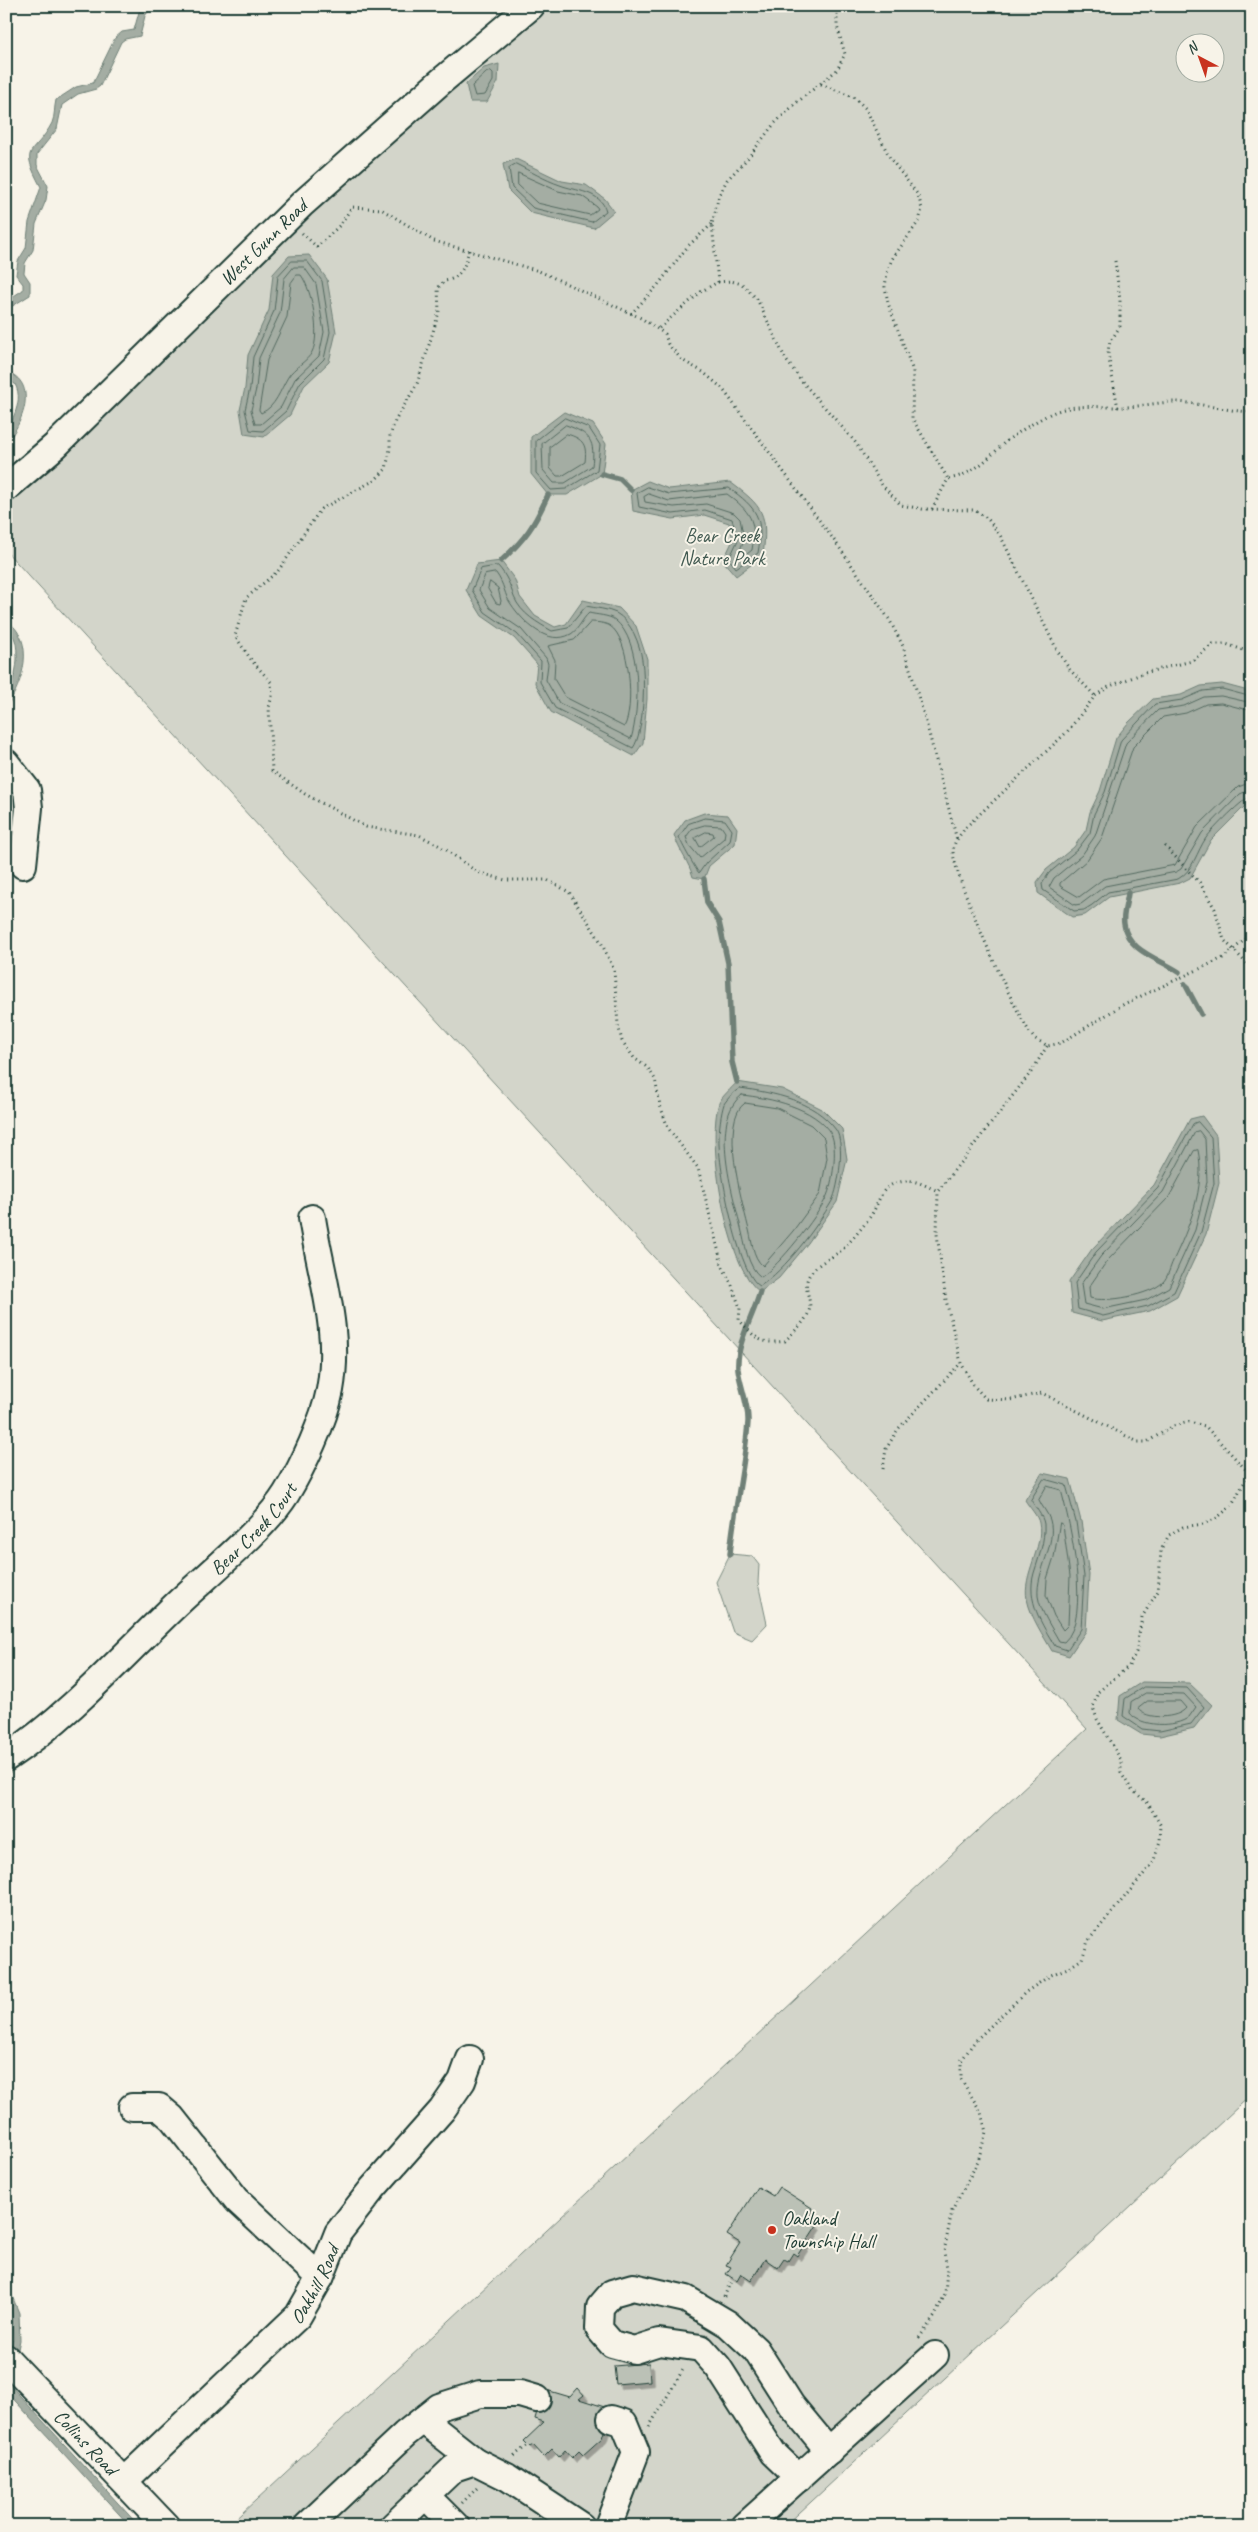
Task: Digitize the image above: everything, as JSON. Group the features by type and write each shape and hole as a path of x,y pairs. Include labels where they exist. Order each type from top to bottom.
{"street":[{"name":"West Gunn Road","path":"6,488 55,446 287,220 439,83 531,6"},
{"path":"6,763 27,790 29,808 23,865"},
{"name":"Bear Creek Court","path":"6,1758 26,1744 76,1701 258,1527 286,1494 324,1412 330,1389 334,1357 334,1328 330,1299 320,1267 312,1218"},
{"name":"Oakhill Road","path":"124,2481 298,2316 320,2278 343,2226 408,2146 442,2110 462,2081 470,2059"},
{"path":"132,2106 159,2107 172,2118 237,2200 320,2278"},
{"path":"799,2478 774,2453 718,2367 701,2348 659,2342 634,2350 612,2344 599,2328 600,2307 612,2294 633,2286 686,2299 728,2324 756,2350 791,2405 828,2451"},
{"path":"745,2526 828,2451 926,2348"},
{"name":"Collins Road","path":"6,2358 166,2526"},
{"path":"307,2526 439,2406 480,2394 520,2394 537,2399"},
{"path":"608,2526 636,2452 624,2423 611,2419"},
{"path":"423,2420 475,2461 507,2477 581,2526"},
{"path":"393,2526 454,2468 475,2461"},
{"path":"425,2495 456,2526"}],"path":[{"path":"718,282 712,224 719,195 727,180 747,159 774,124 795,104 837,70 845,54 838,26 837,6"},
{"path":"821,84 855,98 866,109 890,158 918,195 922,209 919,220 892,259 885,287 888,303 913,370 912,418 948,480"},
{"path":"287,220 318,247 340,225 352,207 381,208 434,241 539,271 660,328 665,334 668,344 682,360 703,372 722,388 764,448 805,500 889,619 902,646 926,722 957,840"},
{"path":"631,314 658,285 688,246 712,224"},
{"path":"469,250 465,269 452,280 444,281 438,288 439,312 418,384 395,421 390,436 390,449 386,469 375,480 322,509 278,571 246,598 235,636 252,661 271,682 272,696 268,707 272,771 306,794 366,827 419,835 442,847 477,872 505,880 547,880 569,892 602,942 614,970 618,1025 622,1041 634,1058 648,1068 655,1079 660,1105 668,1128 698,1168 722,1265 732,1285 740,1308 739,1320 758,1340 769,1344 785,1341 800,1324 809,1313 810,1304 806,1286 810,1275 824,1259 840,1252 860,1230 872,1214 880,1194 892,1185 907,1180 938,1191"},
{"path":"1115,261 1120,300 1120,326 1109,344 1108,354 1118,408"},
{"path":"660,328 702,291 718,282 731,281 742,284 757,299 786,360 805,386 856,443 882,485 893,498 901,505 910,508 974,510 987,518 1000,535 1057,650 1070,670 1095,696"},
{"path":"932,509 948,480 972,472 990,458 1005,442 1050,414 1066,408 1086,406 1118,408 1176,402 1231,412 1252,412"},
{"path":"1048,1046 1035,1038 1007,990 964,892 955,865 953,849 957,840 966,827 1067,732 1095,696 1110,686 1126,679 1192,661 1213,644 1226,644 1252,653"},
{"path":"1165,846 1200,883 1215,910 1224,940 1252,969"},
{"path":"926,2348 935,2316 945,2294 947,2268 944,2252 952,2211 978,2161 986,2132 981,2112 961,2079 961,2061 975,2041 1026,1992 1051,1975 1070,1967 1082,1959 1088,1941 1153,1863 1160,1841 1161,1826 1148,1803 1132,1790 1121,1773 1121,1760 1097,1719 1094,1707 1098,1692 1129,1666 1136,1652 1142,1617 1158,1591 1161,1550 1169,1535 1183,1527 1203,1524 1216,1518 1231,1506 1244,1482 1252,1475 1205,1426 1189,1422 1173,1426 1147,1442 1138,1442 1042,1392 1010,1400 986,1399 974,1386 961,1363 946,1300 937,1234 938,1191 1032,1071 1048,1046 1061,1043 1108,1012 1190,974 1232,950 1252,934"},
{"path":"883,1469 886,1449 898,1429 961,1363"}],"green space":[{"name":"Bear Creek Nature Park","path":"529,6 1252,6 1252,2094 785,2526 228,2526 1087,1729 6,551 6,479"},
{"path":"730,1554 752,1556 759,1565 758,1583 767,1624 752,1640 733,1632 716,1582"}],"water":[{"path":"143,6 152,6 145,16 140,36 125,39 121,42 100,86 78,94 62,105 57,129 37,154 37,165 48,186 46,200 36,224 33,250 25,263 24,273 30,282 30,295 6,310 6,301 23,290 23,284 16,275 18,261 26,248 29,222 41,187 30,164 31,152 52,123 56,100 76,87 93,83 115,38 122,32 134,30 139,12"},
{"path":"499,64 498,82 487,102 470,102 466,84 484,68"},
{"path":"516,159 562,181 586,185 605,199 614,211 594,228 531,213 508,190 503,164"},
{"path":"309,255 327,279 336,332 329,362 304,386 290,415 264,437 244,434 240,410 245,388 248,355 269,310 273,274 289,256"},
{"path":"6,371 16,377 23,385 25,404 18,426 6,444 17,407 18,392 15,384 6,378"},
{"path":"564,412 593,424 606,444 602,474 567,495 548,495 531,474 531,437"},
{"path":"648,481 669,489 730,482 757,505 761,513 765,530 763,556 736,576 723,561 733,540 729,523 704,515 673,519 633,511 631,490"},
{"path":"501,561 515,580 520,597 535,616 555,627 566,624 583,600 619,608 636,626 647,659 647,699 643,743 634,756 551,712 535,683 537,664 514,638 482,616 466,590 477,564"},
{"path":"6,620 16,629 21,639 24,650 24,662 18,686 6,708 6,702 17,666 17,649 16,642 7,626"},
{"path":"1222,684 1252,692 1252,799 1211,840 1190,878 1180,883 1109,897 1085,915 1072,917 1038,893 1037,882 1046,870 1074,847 1086,830 1090,812 1100,791 1116,738 1128,723 1153,699 1181,695 1201,686"},
{"path":"704,813 728,815 737,828 735,844 709,866 704,879 693,877 674,835 685,820"},
{"path":"737,1082 782,1089 822,1109 842,1129 847,1159 837,1202 808,1243 779,1278 760,1292 748,1279 738,1258 722,1203 718,1173 715,1145 719,1103"},
{"path":"1202,1116 1216,1135 1219,1183 1206,1234 1177,1296 1150,1311 1102,1321 1072,1313 1069,1282 1092,1249 1154,1185 1190,1119"},
{"path":"1042,1473 1070,1479 1081,1521 1089,1575 1086,1631 1069,1656 1052,1651 1034,1620 1027,1599 1027,1580 1039,1542 1040,1532 1038,1520 1025,1500"},
{"path":"1142,1682 1189,1683 1212,1705 1194,1728 1160,1736 1141,1734 1118,1720 1120,1696"},
{"path":"6,2281 19,2313 20,2340 10,2385 139,2526 130,2526 6,2391 6,2367 13,2339 12,2314 6,2298"}],"building":[{"name":"Oakland Township Hall","path":"758,2187 773,2196 779,2187 812,2208 806,2217 817,2225 797,2256 793,2253 788,2261 784,2259 778,2268 765,2259 751,2281 741,2274 737,2281 726,2274 731,2267 726,2265 740,2243 727,2235"},
{"path":"649,2363 650,2381 616,2384 614,2366"},
{"path":"578,2388 584,2395 579,2399 611,2409 602,2438 583,2455 579,2451 572,2458 565,2450 559,2457 552,2449 544,2457 533,2445 530,2447 524,2441 544,2422 535,2419 543,2389 570,2397"}],"waterway":[{"path":"602,474 620,479 631,490"},
{"path":"501,561 529,531 548,495"},
{"path":"704,879 707,903 719,922 728,963 732,1062 737,1082"},
{"path":"1128,893 1124,920 1126,933 1131,941 1138,948 1179,972"},
{"path":"1185,984 1201,1014"},
{"path":"730,1554 748,1422 738,1369 738,1359 742,1340 760,1292"}],"place":[{"name":"Oakland Township Hall","path":"772,2230"}]}
